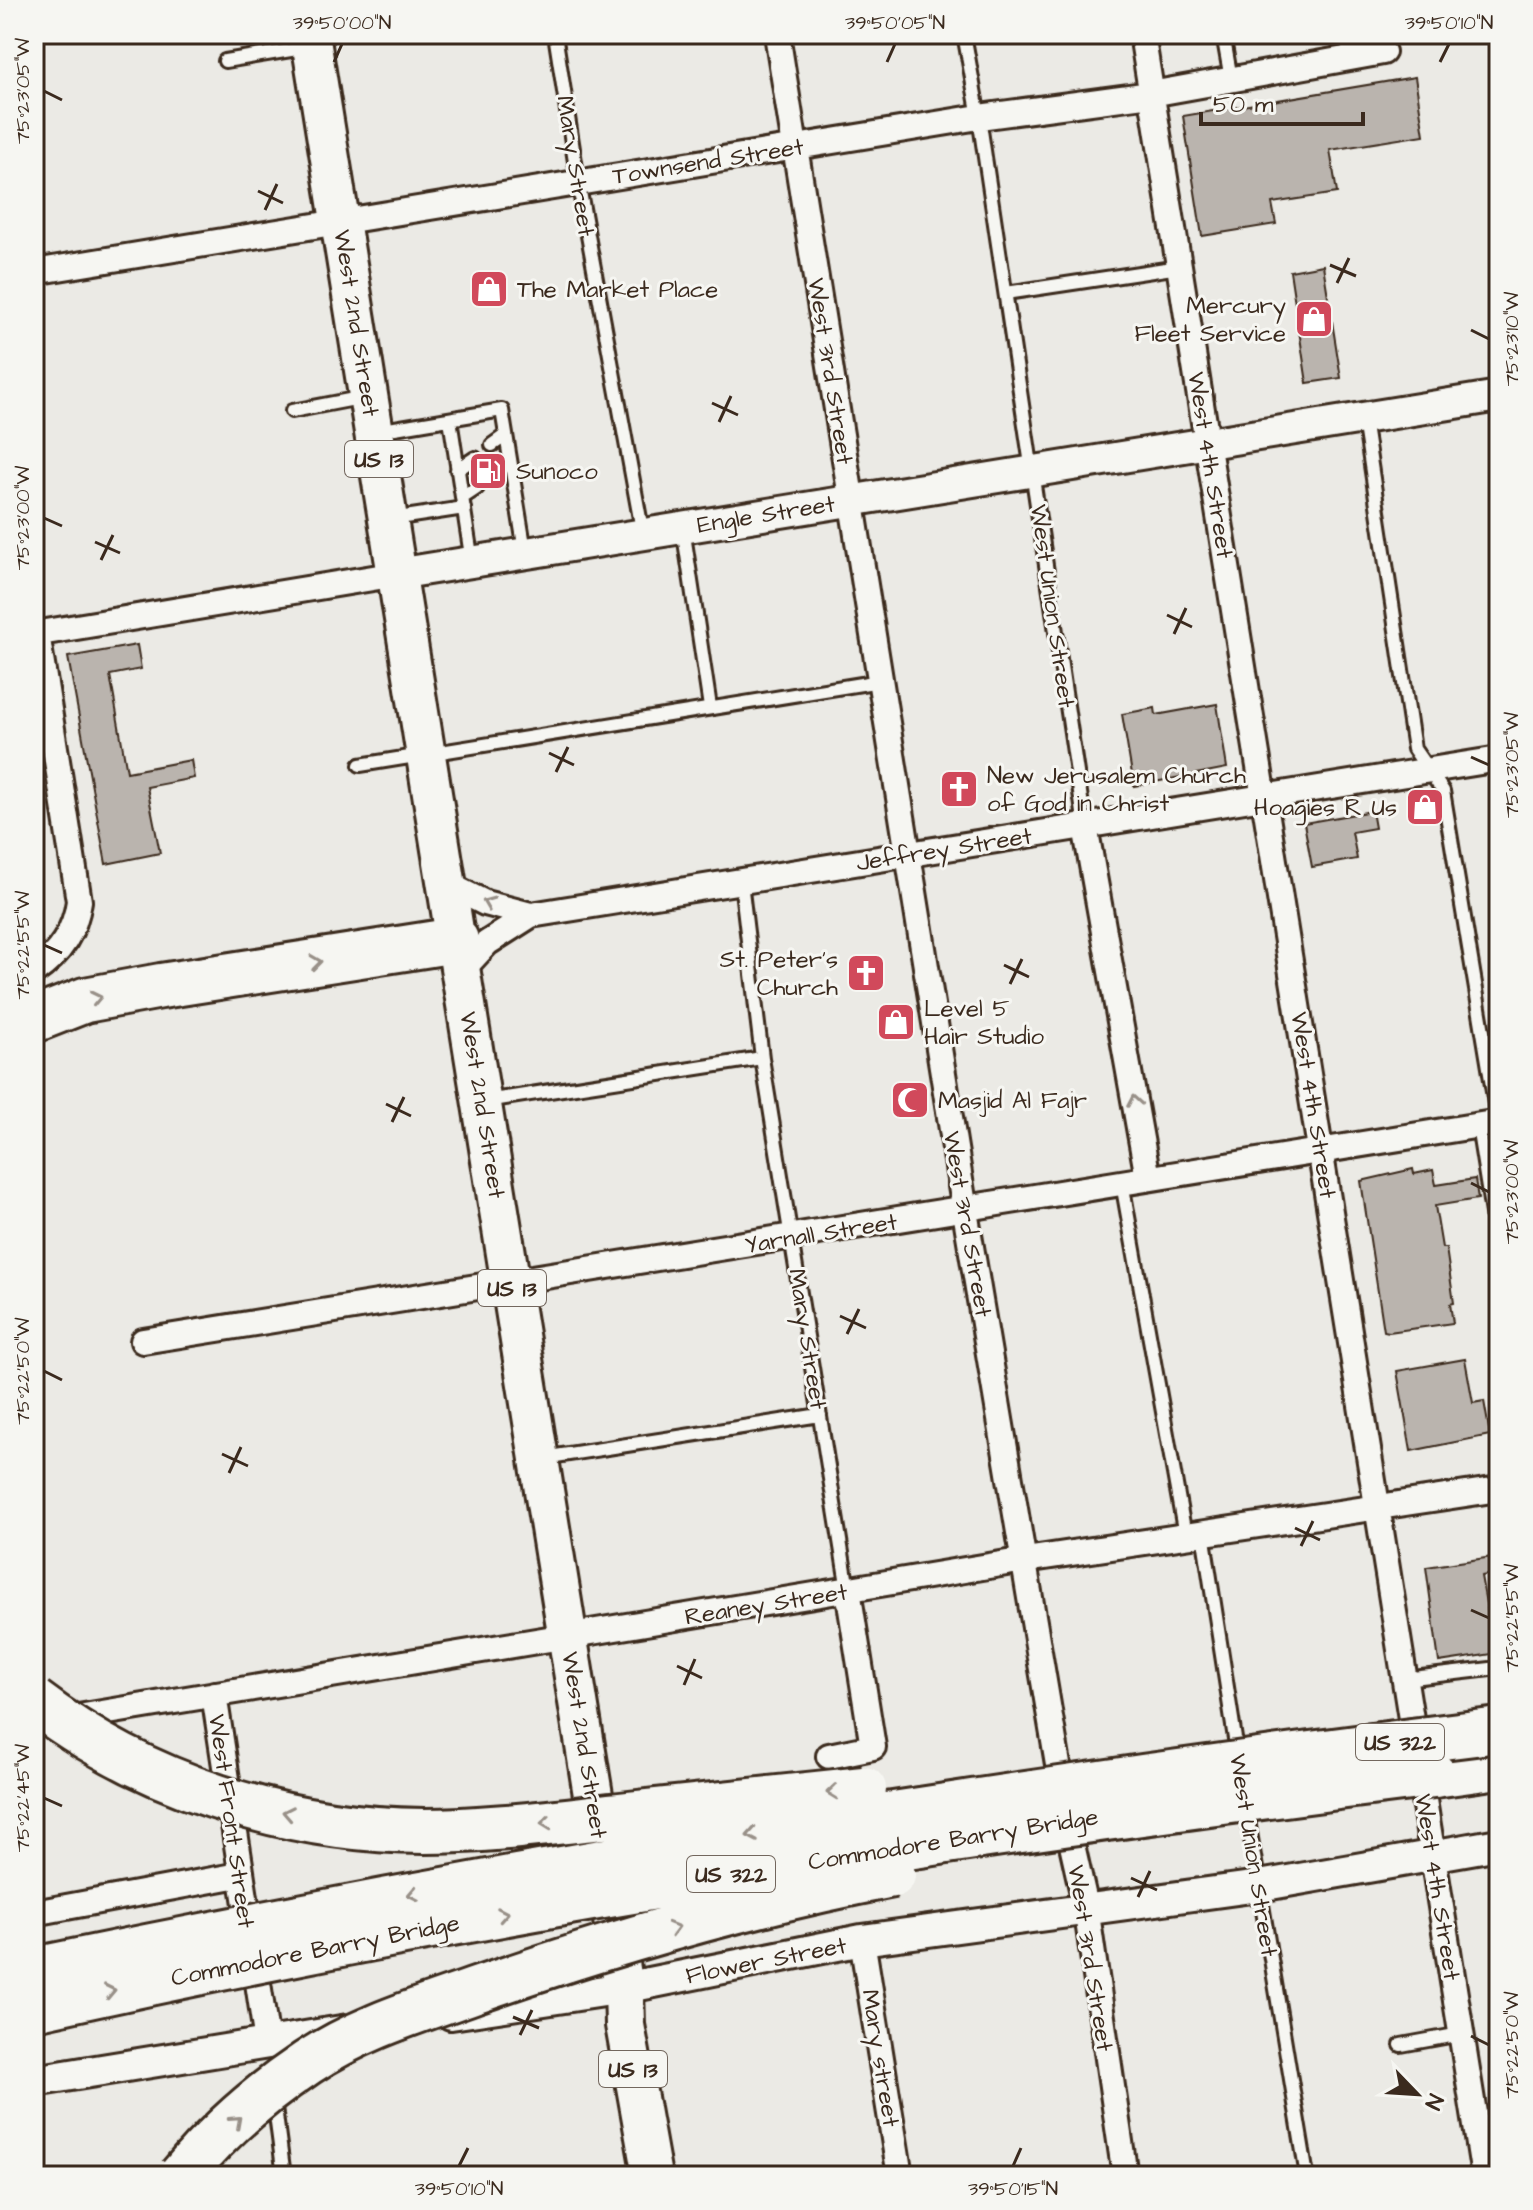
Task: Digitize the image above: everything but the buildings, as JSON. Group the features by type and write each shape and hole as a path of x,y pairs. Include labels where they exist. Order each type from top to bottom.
{"highway":[{"path":"34,1020 85,1000 161,986 459,956"},
{"path":"34,1701 86,1739 198,1791 356,1826 422,1831 520,1826 1123,1757 1300,1754"},
{"name":"Commodore Barry Bridge","path":"34,1970 432,1891 753,1835 1101,1781 1499,1730"},
{"name":"Commodore Barry Bridge","path":"34,2008 400,1933 683,1882 1126,1813 1499,1766"},
{"path":"181,2176 266,2093 309,2062 375,2026 565,1959 739,1910 889,1876 1254,1815 1434,1775"}],"main road":[{"name":"West 2nd Street","path":"311,40 624,1988 625,2025 652,2176"}],"street":[{"name":"West 3rd Street","path":"777,34 965,1211 1070,1836 1086,1907 1125,2176"},
{"name":"West 4th Street","path":"1142,34 1484,2176"},
{"name":"Townsend Street","path":"34,272 979,117 1151,94 1383,52"},
{"name":"Engle Street","path":"36,634 1499,396"},
{"path":"34,972 64,943 77,917 79,901 36,634"},
{"name":"Jeffrey Street","path":"531,915 1499,759"},
{"name":"West Union Street","path":"1085,826 1148,1178"},
{"path":"447,884 485,903 531,915"},
{"path":"459,956 487,943 531,915"},
{"name":"Yarnall Street","path":"143,1341 965,1211 1148,1178 1492,1123"},
{"name":"Reaney Street","path":"34,1724 1025,1560 1499,1489"},
{"name":"Mary Street","path":"829,1756 873,1747 848,1590"},
{"name":"West Front Street","path":"214,1694 239,1875 268,2050"},
{"name":"Flower Street","path":"34,2081 268,2050 624,1988 862,1940 1086,1907 1259,1886 1433,1853 1499,1844"},
{"path":"34,1913 239,1875"},
{"name":"Mary street","path":"862,1940 900,2176"}],"lane":[{"name":"Mary Street","path":"555,34 578,181 643,535"},
{"name":"West Union Street","path":"964,34 1006,293 1085,826"},
{"path":"1223,34 1231,79"},
{"path":"225,61 311,40"},
{"path":"1006,293 1179,267"},
{"path":"292,411 450,419 502,410 525,553"},
{"path":"1364,418 1414,749 1443,791 1492,1123 1499,1257"},
{"path":"450,419 472,562"},
{"path":"492,445 506,435"},
{"path":"457,470 475,458"},
{"path":"499,474 511,465"},
{"path":"388,520 463,503 477,488"},
{"path":"683,528 710,707"},
{"path":"360,765 880,681"},
{"name":"Mary Street","path":"741,882 762,1058 848,1590"},
{"path":"482,1102 762,1058"},
{"name":"West Union Street","path":"1122,1183 1194,1534 1259,1886 1307,2176"},
{"path":"539,1459 820,1415"},
{"path":"1404,1679 1499,1668"},
{"path":"1401,2045 1461,2034"},
{"path":"271,2073 284,2176"}],"place":[{"name":"The Market Place","path":"489,289"},
{"name":"Mercury Fleet Service","path":"1314,319"},
{"name":"Sunoco","path":"488,471"},
{"name":"New Jerusalem Church of God in Christ","path":"959,789"},
{"name":"Hoagies R Us","path":"1425,807"},
{"name":"St. Peter's Church","path":"866,973"},
{"name":"Level 5 Hair Studio","path":"896,1022"},
{"name":"Masjid Al Fajr","path":"910,1100"}]}
